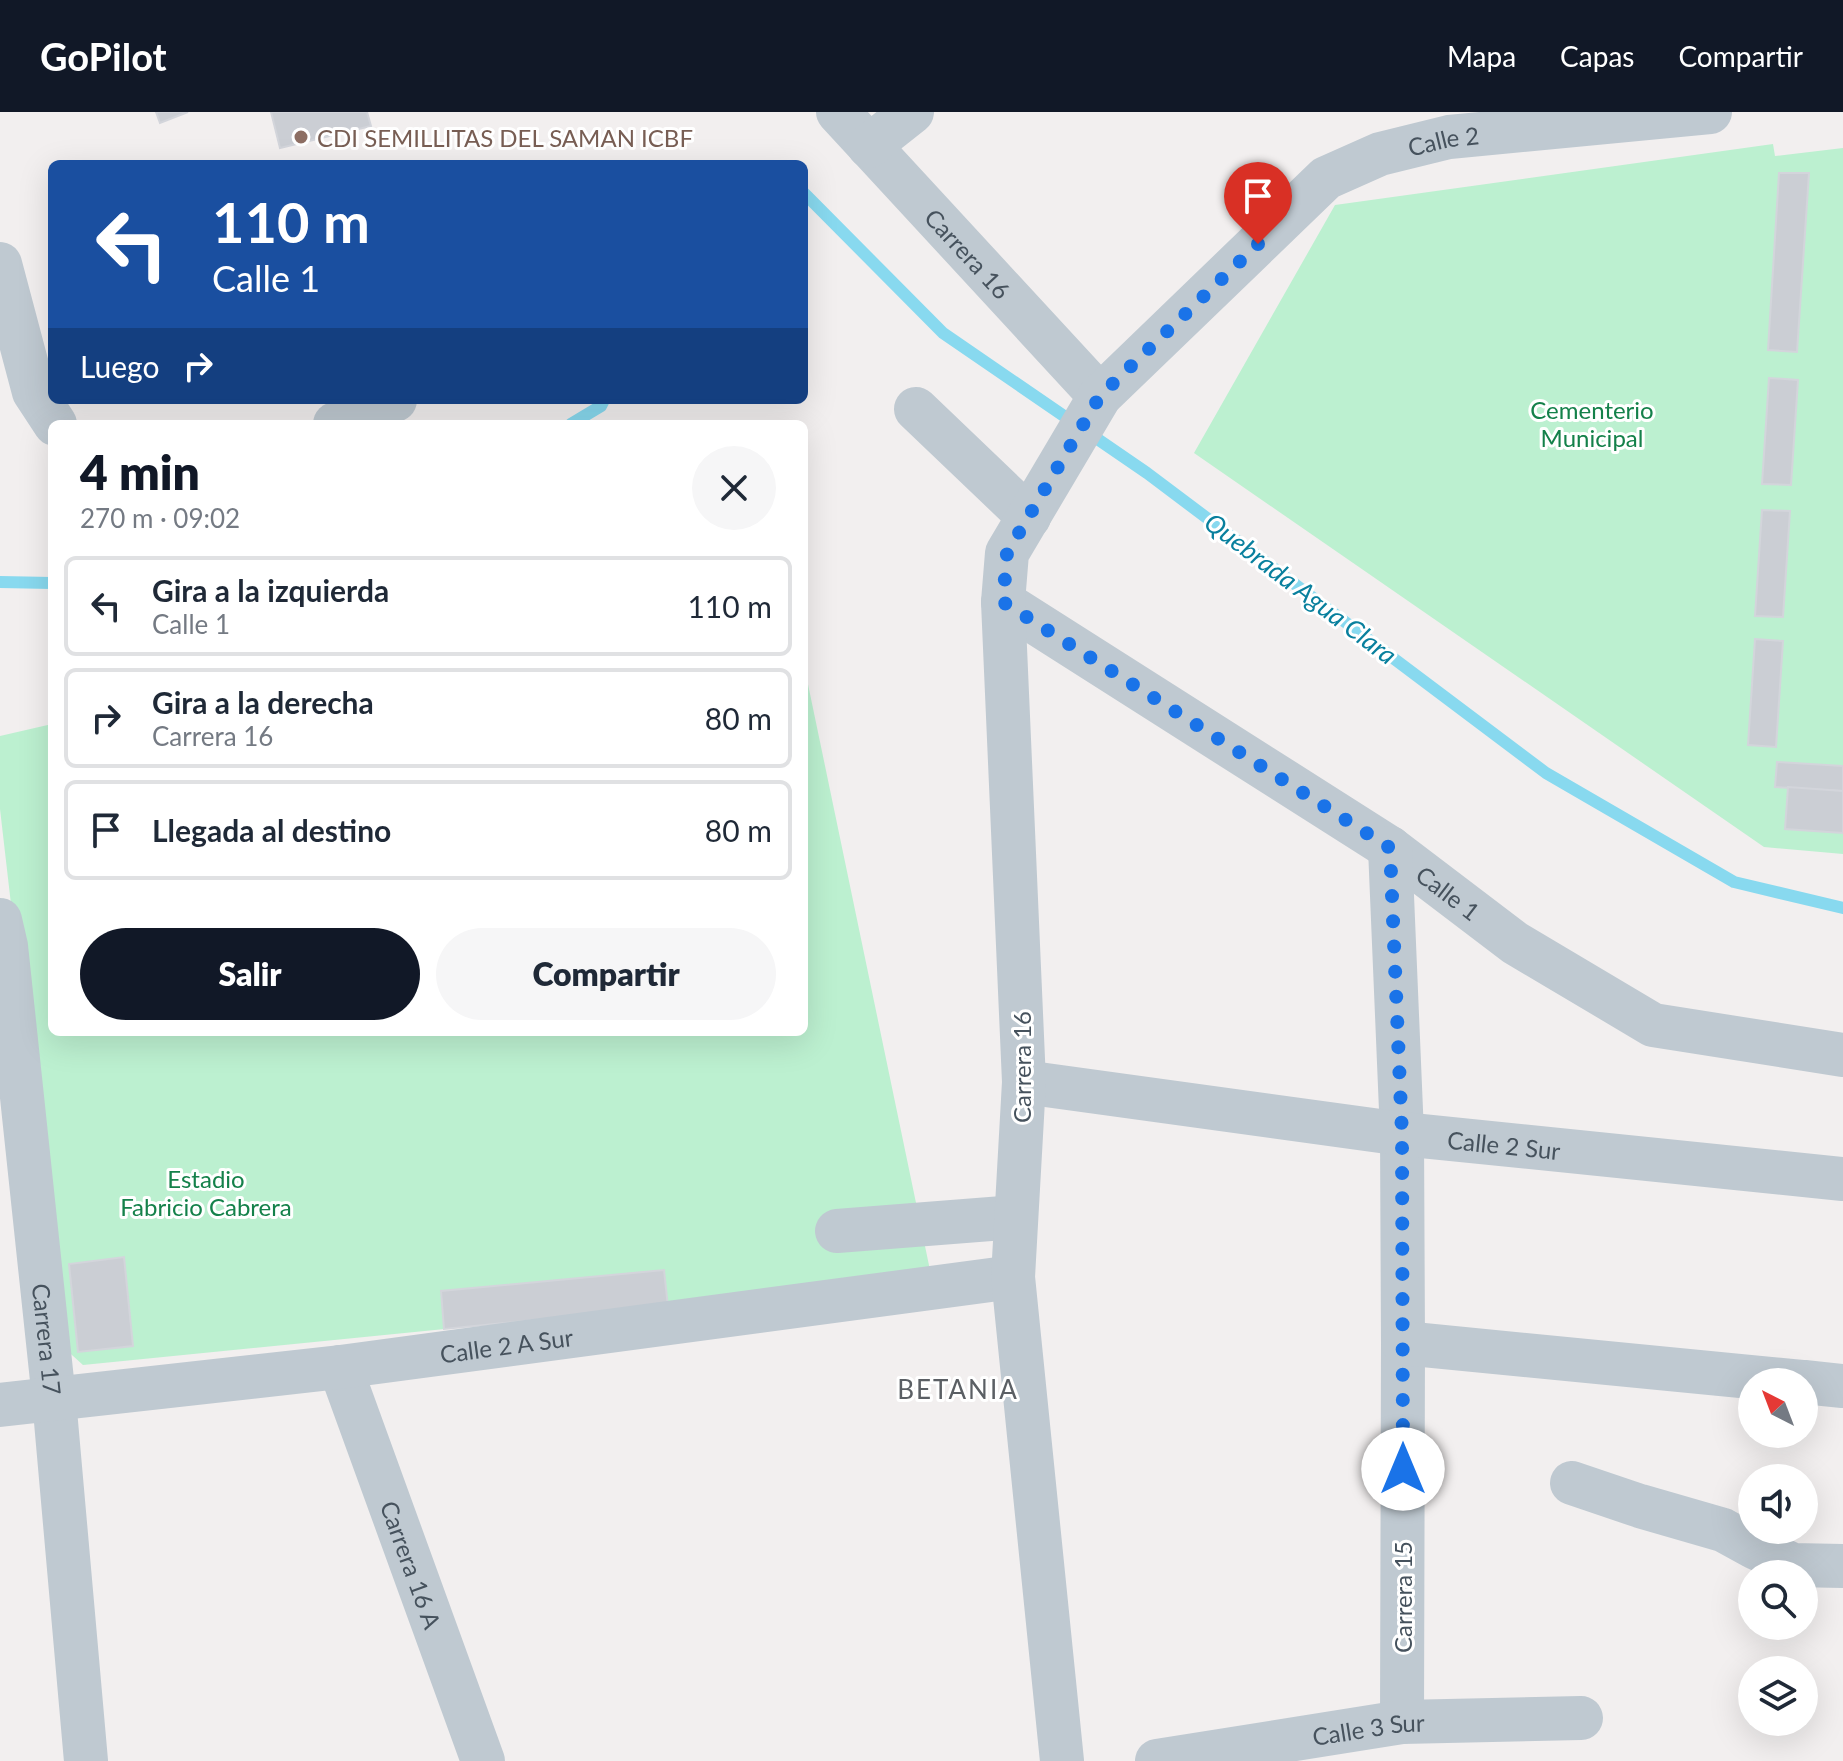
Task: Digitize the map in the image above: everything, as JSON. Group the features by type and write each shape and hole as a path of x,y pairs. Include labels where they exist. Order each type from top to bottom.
{"street":[{"name":"Carrera 16","path":"838,112 1094,406"},
{"path":"869,146 912,112"},
{"name":"Calle 2","path":"1326,178 1380,154 1449,137 1710,112"},
{"name":"Carrera 16","path":"1062,1761 1013,1277 1024,1082 1003,602 1007,553 1094,406 1326,178"},
{"path":"0,264 34,392 52,420"},
{"path":"345,420 385,404"},
{"path":"916,409 1029,517"},
{"name":"Calle 1","path":"1003,602 1390,848 1515,943 1653,1025 1843,1055"},
{"name":"Carrera 15","path":"1390,848 1402,1134 1402,1722"},
{"name":"Carrera 17","path":"2,938 54,1399 86,1761"},
{"name":"Calle 2 Sur","path":"1024,1082 1402,1134 1843,1179"},
{"path":"837,1231 1016,1217"},
{"name":"Calle 2 A Sur","path":"0,1405 340,1367 1013,1277"},
{"path":"1403,1343 1738,1376"},
{"name":"Carrera 16 A","path":"340,1367 483,1761"},
{"path":"1818,1384 1843,1386"},
{"path":"1572,1483 1723,1530 1793,1565 1843,1566"},
{"name":"Calle 3 Sur","path":"1157,1761 1402,1722 1581,1718"}],"green space":[{"name":"Cementerio Municipal","path":"1773,144 1775,156 1843,148 1843,854 1764,847 1194,453 1335,205"},
{"name":"Estadio Fabricio Cabrera","path":"808,684 930,1270 917,1282 83,1365 62,1346 0,809 0,736 48,725 48,1036 808,1036"}],"building":[{"path":"156,112 188,112 160,123"},
{"name":"CDI SEMILLITAS DEL SAMAN ICBF","path":"271,112 367,112 371,126 280,148"},
{"path":"1779,173 1809,173 1797,352 1768,350"},
{"path":"1769,378 1798,380 1791,485 1762,484"},
{"path":"1762,510 1790,511 1783,617 1755,616"},
{"path":"1755,639 1783,641 1776,747 1748,745"},
{"path":"1777,762 1843,766 1843,791 1775,787"},
{"path":"1788,787 1843,791 1843,833 1785,829"},
{"path":"124,1257 133,1346 78,1352 69,1264"},
{"path":"664,1270 668,1307 444,1329 441,1291"}],"waterway":[{"name":"Quebrada Agua Clara","path":"808,197 943,333 1147,473 1546,773 1734,882 1843,908"},
{"name":"Quebrada Agua Clara","path":"578,420 602,404"},
{"name":"Quebrada Agua Clara","path":"0,582 48,583"}],"place":[{"name":"CDI SEMILLITAS DEL SAMAN ICBF","path":"301,137"}],"district":[{"name":"BETANIA","path":"958,1389"}],"route":[{"path":"1258,244 1100,396 1007,553 1003,602 1390,848 1402,1134 1403,1469"}]}
